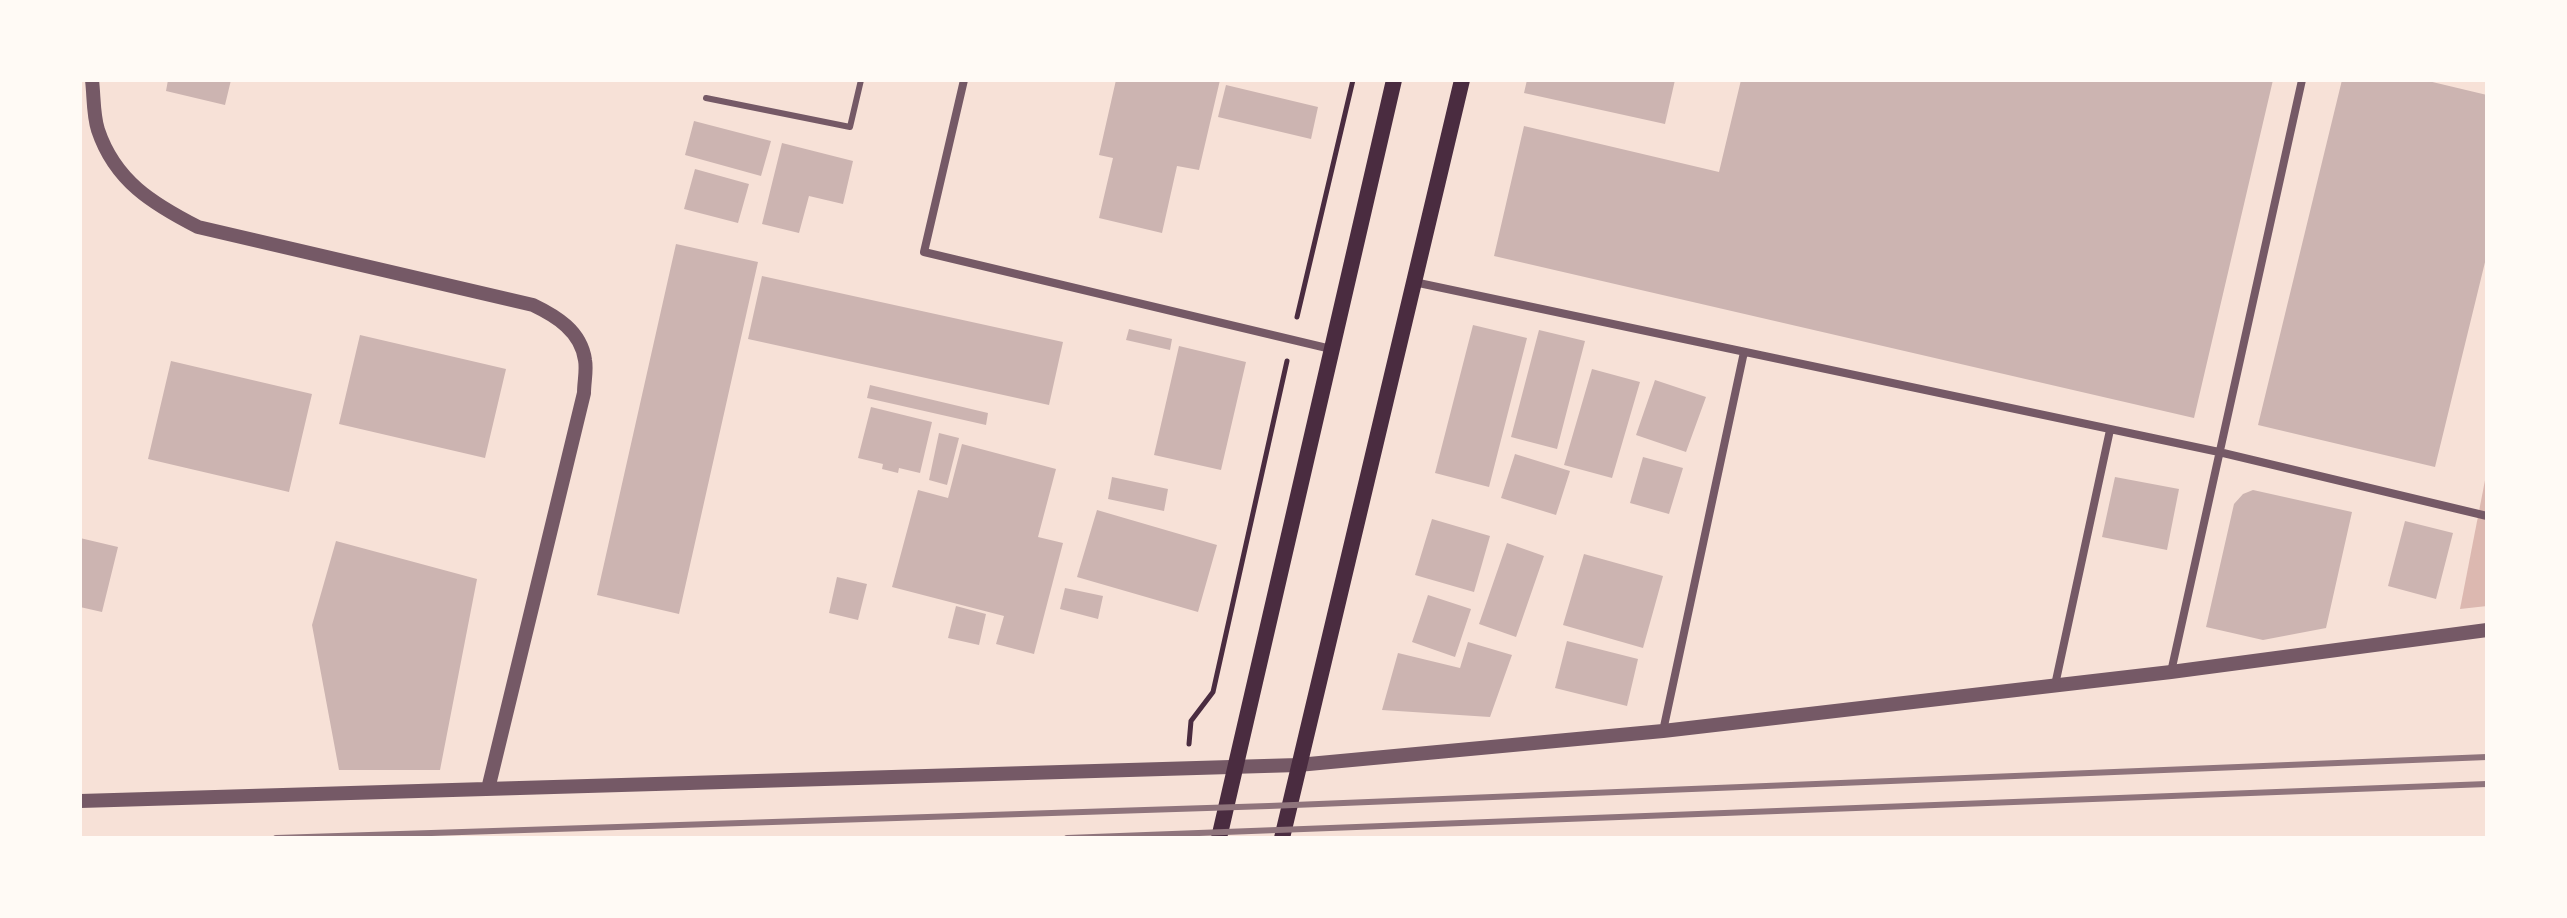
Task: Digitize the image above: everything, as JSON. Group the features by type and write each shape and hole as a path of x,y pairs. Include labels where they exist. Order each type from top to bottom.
{"main road":[{"path":"1219,838 1394,80"},
{"path":"1282,838 1462,80"}],"street":[{"path":"92,80 98,129 127,182 157,206 198,227 533,305 557,317 576,337 585,359 584,393 488,789"},
{"path":"964,80 924,252 1331,349"},
{"path":"2171,672 2302,80"},
{"path":"1413,282 2219,452 2487,516"},
{"path":"1663,731 1744,352"},
{"path":"2055,685 2110,430"},
{"path":"80,801 1298,765 1663,731 2171,672 2487,630"}],"lane":[{"path":"706,98 850,127 861,80"}],"path":[{"path":"1187,769 1191,721 1213,692 1353,80"}],"shaded area":[{"path":"2487,470 2487,606 2460,609"}],"building":[{"path":"168,80 231,80 225,105 166,91"},
{"path":"1116,80 1220,80 1199,170 1177,166 1162,233 1099,218 1113,158 1099,155"},
{"path":"1527,80 1675,80 1665,124 1524,93"},
{"path":"1741,80 2273,80 2194,418 1494,256 1524,126 1719,172"},
{"path":"2342,80 2424,80 2487,95 2487,254 2435,467 2258,425"},
{"path":"1226,85 1318,107 1311,139 1218,117"},
{"path":"694,121 771,141 761,176 685,155"},
{"path":"782,143 853,161 843,204 809,196 799,233 762,224"},
{"path":"695,169 749,184 738,223 684,209"},
{"path":"676,244 758,262 679,614 597,595"},
{"path":"762,276 1063,342 1049,405 748,339"},
{"path":"1473,325 1527,338 1489,487 1435,473"},
{"path":"1129,329 1172,339 1170,350 1126,340"},
{"path":"1539,330 1585,341 1557,449 1511,437"},
{"path":"360,335 506,369 485,458 339,424"},
{"path":"1179,346 1246,362 1221,470 1154,455"},
{"path":"171,361 312,394 289,492 148,459"},
{"path":"1592,369 1640,382 1612,478 1564,465"},
{"path":"1655,380 1706,397 1686,452 1636,435"},
{"path":"870,385 988,413 986,425 867,398"},
{"path":"871,407 932,422 920,473 899,468 898,473 882,469 883,464 858,458"},
{"path":"939,433 959,438 947,485 929,480"},
{"path":"962,444 1056,469 1038,537 1063,543 1034,654 996,644 1004,616 892,587 918,490 948,498"},
{"path":"1515,454 1570,471 1556,515 1501,498"},
{"path":"1643,457 1683,468 1669,514 1630,503"},
{"path":"1112,477 1168,489 1164,511 1108,499"},
{"path":"2115,477 2179,489 2167,550 2102,537"},
{"path":"2253,490 2352,512 2326,628 2263,640 2206,627 2234,504 2243,494"},
{"path":"1097,510 1217,545 1198,612 1077,577"},
{"path":"1432,519 1490,536 1474,592 1415,575"},
{"path":"2405,521 2453,533 2436,599 2388,586"},
{"path":"80,538 118,547 102,612 80,607"},
{"path":"336,541 477,579 440,770 339,770 312,625"},
{"path":"1507,543 1544,556 1516,637 1479,624"},
{"path":"1584,554 1663,576 1643,648 1563,625"},
{"path":"837,577 867,584 858,620 829,613"},
{"path":"1065,588 1103,596 1098,619 1060,609"},
{"path":"1428,595 1471,609 1455,657 1412,642"},
{"path":"956,606 986,614 979,645 948,638"},
{"path":"1567,641 1638,659 1627,706 1555,688"},
{"path":"1468,642 1512,655 1490,717 1382,710 1398,653 1460,668"}],"railway":[{"path":"276,838 1269,806 2487,757"},
{"path":"1067,838 2487,784"}]}
